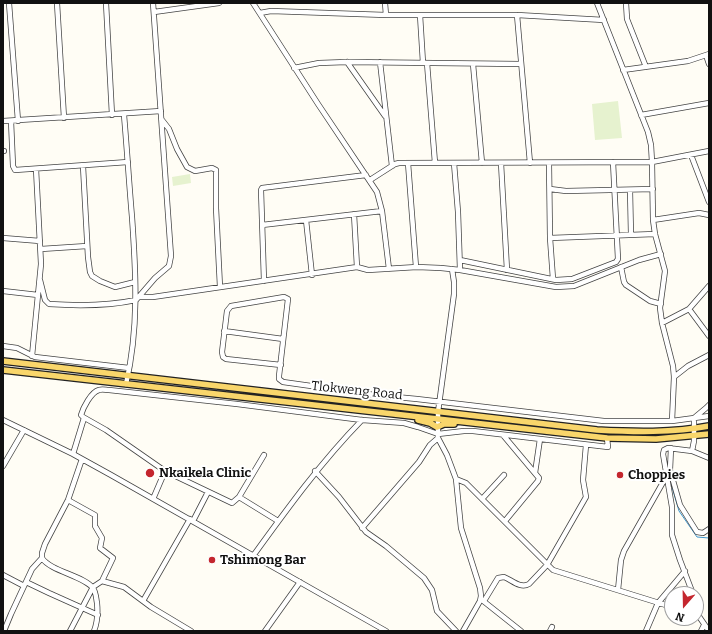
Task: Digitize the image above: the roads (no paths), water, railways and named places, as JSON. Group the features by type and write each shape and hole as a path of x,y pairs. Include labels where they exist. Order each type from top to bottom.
{"main road":[{"name":"Tlokweng Road","path":"3,361 597,430 634,432 709,426"},
{"name":"Tlokweng Road","path":"3,370 607,438 656,439 709,434"},
{"path":"408,416 430,423 437,427 444,424 457,424 464,422"}],"street":[{"path":"9,3 18,120"},
{"path":"57,3 64,118"},
{"path":"106,3 112,115"},
{"path":"138,298 154,278 167,268 170,263 171,256 153,3"},
{"path":"154,12 219,3"},
{"path":"253,3 294,68 377,192 382,210 389,268"},
{"path":"385,3 386,15"},
{"path":"597,3 649,139 652,162 653,220 655,234 665,271 661,304 662,323 673,366 674,377 672,421"},
{"path":"626,3 628,19 646,67"},
{"path":"260,13 271,11 386,15 517,15 604,20"},
{"path":"420,15 435,163"},
{"path":"517,15 530,163"},
{"path":"623,70 688,61 707,54 709,64"},
{"path":"294,68 319,63 347,62 521,64"},
{"path":"347,62 386,118"},
{"path":"380,62 392,166"},
{"path":"473,64 482,163"},
{"path":"641,115 709,103"},
{"path":"3,121 161,111"},
{"path":"124,114 135,282 138,298 126,384"},
{"path":"162,120 169,129 177,148 188,167 195,171 212,168 216,170 217,238 220,287"},
{"path":"11,121 13,168 17,170 128,162"},
{"path":"370,180 397,163 652,162 709,152"},
{"path":"690,155 709,202"},
{"path":"460,260 553,279 572,279 616,262 618,259 613,162"},
{"path":"408,163 416,267"},
{"path":"454,163 458,212 460,270"},
{"path":"500,163 507,270"},
{"path":"549,163 550,238 553,279"},
{"path":"83,166 87,246 90,272 96,279 107,285 115,287 135,282"},
{"path":"32,356 40,280 40,241 36,169"},
{"path":"264,281 262,187 366,174"},
{"path":"550,189 566,191 653,189"},
{"path":"630,190 631,235"},
{"path":"262,225 382,210"},
{"path":"653,220 699,213 709,215"},
{"path":"354,214 357,267"},
{"path":"306,220 312,274"},
{"path":"550,238 655,234"},
{"path":"3,238 40,241"},
{"path":"40,249 87,246"},
{"path":"40,280 45,300 49,304 87,306 357,267 365,270 416,267 452,269 556,287 574,286 639,260 661,254"},
{"path":"621,267 626,285 650,301 661,304"},
{"path":"452,269 454,294 437,419 438,436 456,479 461,528 480,588 482,600 521,631"},
{"path":"662,323 689,309 709,286"},
{"path":"3,291 38,295"},
{"path":"280,365 226,359 223,357 224,331 229,307 286,297 289,301 280,365 279,379 283,382 375,395 604,421 672,421 709,416"},
{"path":"689,309 709,336"},
{"path":"224,331 283,339"},
{"path":"3,346 17,348 32,356 129,368"},
{"path":"674,377 688,366 709,355"},
{"path":"264,455 239,497 230,503 165,471 106,430 81,415 93,395 97,390 100,390 237,404 362,420 410,424 438,436 464,431 608,447 607,438"},
{"path":"692,451 694,441 694,418 709,405"},
{"path":"73,454 84,418"},
{"path":"3,420 73,454 386,631"},
{"path":"253,556 315,471 362,420"},
{"path":"3,466 24,430"},
{"path":"503,435 539,477 538,481 505,521"},
{"path":"362,528 419,462 438,436"},
{"path":"535,473 540,439"},
{"path":"463,631 482,600 498,578 504,577 521,586 526,586 547,565 586,497 583,480 586,445"},
{"path":"671,448 670,470 682,508 697,532 703,533 709,529"},
{"path":"690,586 672,535 670,497 663,454 665,449 671,448 692,451 709,458"},
{"path":"4,631 10,614 32,569 42,558 46,544 68,500 82,459"},
{"path":"153,499 165,471"},
{"path":"315,471 339,496 362,528 424,578 432,590 436,611 456,631"},
{"path":"482,499 504,475"},
{"path":"618,590 621,560 624,551 666,477"},
{"path":"456,479 466,483 547,565 556,571 664,605"},
{"path":"143,601 208,492"},
{"path":"670,497 677,495"},
{"path":"239,497 278,521"},
{"path":"68,500 95,515 95,526 102,538 100,548 113,558 102,581 93,587 70,631"},
{"path":"42,558 47,564 93,587 96,594 98,614 97,624 94,631"},
{"path":"646,631 658,603 685,571"},
{"path":"3,575 98,614"},
{"path":"102,581 124,587 155,610 191,631"},
{"path":"265,631 300,582"},
{"path":"701,631 707,627"}],"waterway":[{"path":"669,477 679,511 697,537 709,538"}],"place":[{"name":"Nkaikela Clinic","path":"150,473"},
{"name":"Choppies","path":"620,475"},
{"name":"Tshimong Bar","path":"212,560"}]}
